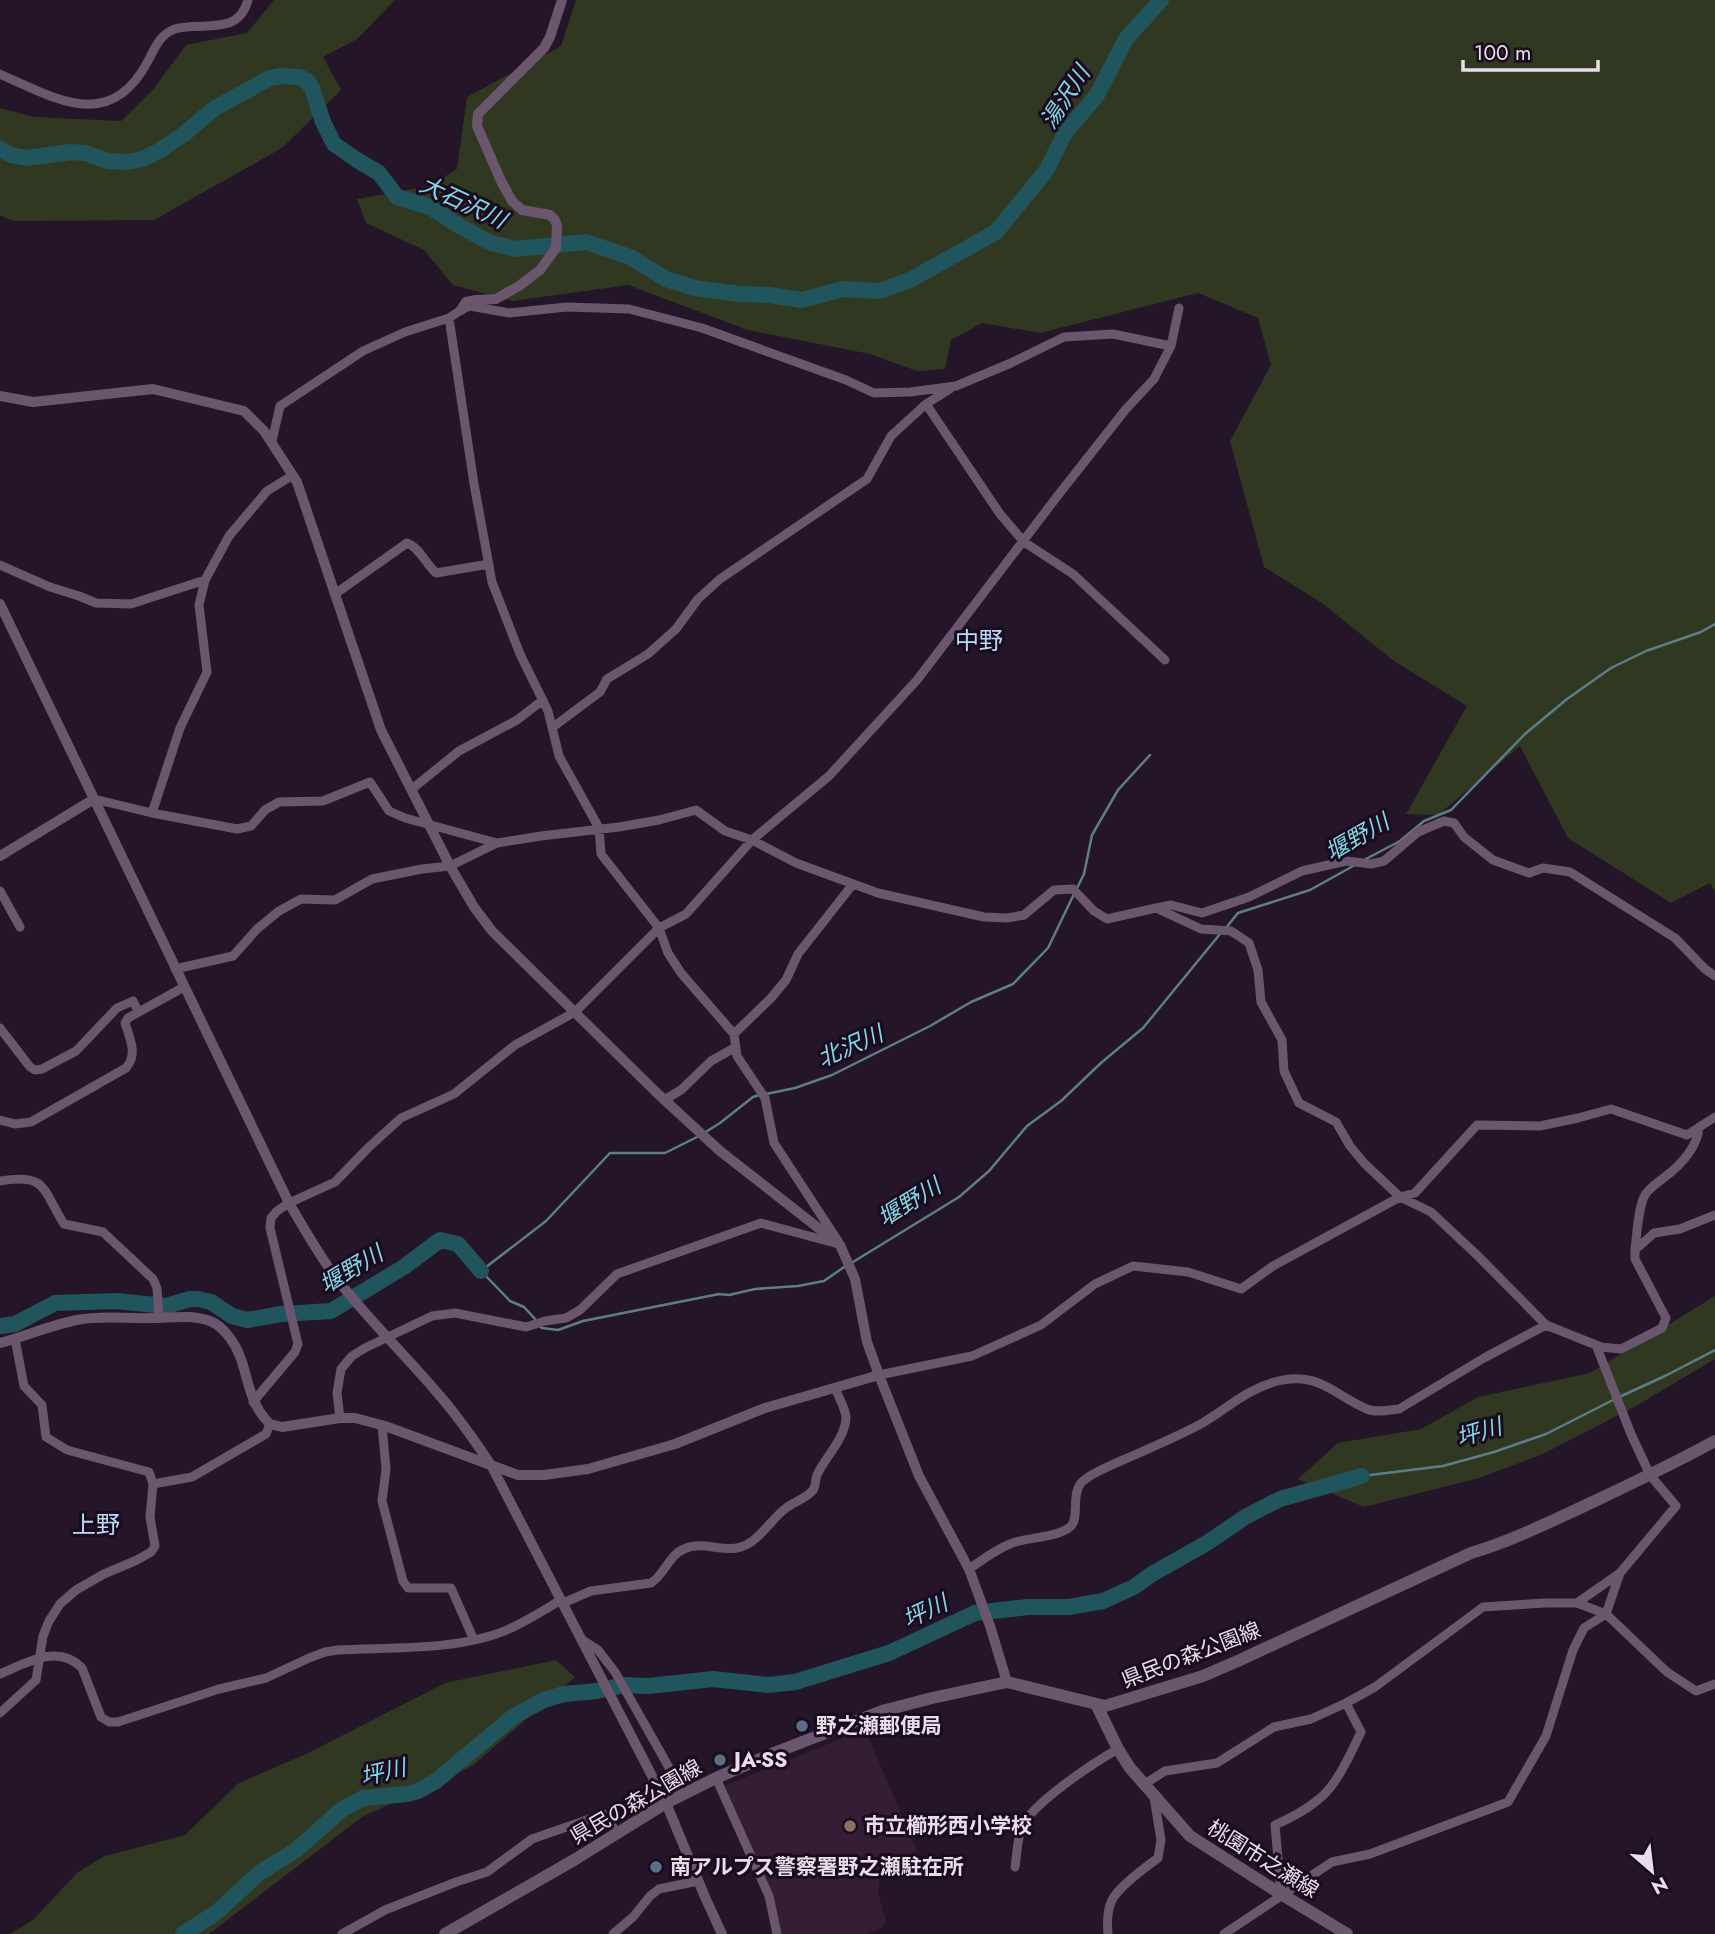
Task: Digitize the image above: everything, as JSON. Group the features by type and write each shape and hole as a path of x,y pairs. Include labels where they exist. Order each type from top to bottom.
{"main road":[{"name":"県民の森公園線","path":"445,1934 666,1803 716,1777 797,1743 882,1711 1007,1682 1105,1706 1122,1702 1240,1660 1471,1553 1531,1531 1715,1441"},
{"name":"桃園市之瀬線","path":"1096,1704 1118,1749 1143,1785 1190,1836 1347,1934"}],"street":[{"path":"0,74 69,102 92,105 112,100 129,90 142,74 163,35 176,29 229,24 240,17 248,0"},
{"path":"461,310 466,302 496,299 519,286 540,270 556,248 555,220 550,215 522,210 512,201 477,126 478,114 544,48 562,0"},
{"path":"272,441 280,406 363,351 405,332 449,318 470,306 509,313 567,307 629,309 702,328 846,380 874,393 956,386"},
{"path":"253,1402 295,1352 298,1344 270,1227 271,1218 277,1210 335,1182 401,1118 454,1094 515,1045 575,1012 659,928 686,914 752,840 829,776 917,680 1109,430 1154,379 1171,346 1179,308"},
{"path":"449,318 492,582 520,654 548,711 559,756 599,828 601,854 659,928 668,953 681,973 734,1034 737,1056 762,1094 774,1143 840,1245 855,1279 867,1342 879,1375 919,1476 971,1575 1007,1682"},
{"path":"553,727 600,692 607,679 648,654 676,629 698,599 720,579 867,479 891,436 926,404 956,386 1064,337 1113,334 1171,346"},
{"path":"0,396 33,402 153,389 244,411 264,430 297,482 381,730 450,866 474,907 492,931 664,1100 720,1151 840,1245"},
{"path":"926,404 1000,514 1024,542 1073,574 1166,660"},
{"path":"152,813 180,728 207,673 199,605 205,580 229,536 267,491 293,475"},
{"path":"335,594 407,543 413,545 436,573 489,564"},
{"path":"0,565 96,603 131,604 205,580"},
{"path":"0,604 289,1203 316,1250 343,1286 440,1396 491,1465 666,1803 722,1934"},
{"path":"412,789 459,751 516,720 543,700"},
{"path":"0,856 94,799 237,829 251,826 265,810 279,802 323,801 370,782 389,811 405,818 497,843"},
{"path":"175,969 233,956 257,929 279,911 300,899 335,900 372,879 450,866 497,843 619,827 696,810 725,831 752,840 796,863 878,893 984,918 1024,915 1054,890 1077,892 1094,911 1107,919 1171,905 1202,913 1250,897 1302,871 1350,862 1384,862 1418,832 1444,821 1454,823 1464,836 1493,860 1529,873 1543,868 1570,872 1675,937 1715,976"},
{"path":"734,1034 786,980 799,954 853,884"},
{"path":"0,891 20,927"},
{"path":"1156,908 1201,929 1230,931 1249,943 1258,970 1261,1002 1282,1040 1284,1071 1299,1103 1336,1122 1357,1155 1400,1197 1431,1212 1479,1256 1546,1325 1596,1345 1621,1349 1662,1328 1667,1318 1635,1259 1643,1199 1648,1191 1672,1172 1689,1153 1699,1134 1699,1127"},
{"path":"0,1120 15,1124 31,1122 126,1068 134,1055 125,1023 128,1018 184,987"},
{"path":"0,1028 35,1070 76,1051 117,1009 133,1001 138,1011"},
{"path":"664,1100 681,1090 711,1062 736,1047"},
{"path":"0,1343 100,1316 159,1316 212,1321 233,1340 253,1402 270,1424 282,1427 355,1418 382,1425 518,1475 544,1475 588,1469 675,1444 765,1408 879,1375 972,1356 1041,1325 1095,1284 1133,1266 1188,1272 1241,1289 1273,1266 1400,1197 1415,1193 1477,1125 1540,1126 1611,1109 1687,1135 1715,1117"},
{"path":"0,1181 20,1177 35,1180 43,1187 64,1224 103,1232 153,1279 157,1288 159,1316"},
{"path":"1635,1250 1654,1233 1680,1230 1715,1215"},
{"path":"340,1418 337,1393 341,1369 352,1356 432,1316 455,1313 526,1327 566,1318 580,1310 617,1274 761,1223 840,1245"},
{"path":"971,1575 988,1555 1012,1543 1070,1528 1074,1521 1075,1499 1081,1482 1199,1424 1243,1394 1279,1381 1307,1379 1325,1385 1369,1410 1399,1409 1484,1358 1546,1325"},
{"path":"0,1713 36,1680 43,1636 60,1604 76,1590 137,1560 151,1552 155,1546 150,1517 153,1484 149,1472 67,1450 46,1437 42,1405 24,1386 15,1339"},
{"path":"1577,1603 1620,1573 1675,1506 1650,1475 1596,1345"},
{"path":"0,1674 40,1657 65,1657 77,1662 82,1668 101,1717 109,1722 118,1722 219,1689 266,1678 325,1652 455,1644 474,1640 507,1630 562,1602 591,1591 651,1583 659,1578 677,1552 700,1545 736,1548 747,1544 785,1509 811,1492 815,1487 816,1476 843,1430 846,1416 835,1388"},
{"path":"153,1484 192,1477 266,1434 270,1424"},
{"path":"382,1425 387,1469 382,1501 403,1581 408,1588 451,1588 474,1640"},
{"path":"1224,1934 1332,1862 1370,1854 1508,1802 1546,1736 1573,1650 1584,1628 1606,1614 1620,1573"},
{"path":"1143,1785 1165,1771 1217,1763 1274,1727 1311,1719 1346,1703 1375,1687 1483,1607 1577,1603 1606,1614 1667,1672 1696,1691 1715,1684"},
{"path":"581,1639 598,1650 615,1672 671,1771"},
{"path":"1281,1894 1275,1825 1322,1797 1347,1763 1361,1732 1346,1703"},
{"path":"1015,1867 1022,1826 1043,1802 1088,1766 1118,1749"},
{"path":"716,1777 769,1896 776,1934"},
{"path":"1108,1934 1107,1922 1112,1899 1140,1870 1158,1858 1161,1840 1154,1796"},
{"path":"342,1934 385,1910 487,1872 532,1839 604,1814 617,1833"},
{"path":"613,1934 659,1889 698,1881"}],"shaded area":[{"path":"865,1729 917,1851 881,1870 878,1893 886,1921 883,1927 867,1934 780,1934 724,1786"}],"green space":[{"path":"274,0 395,0 357,39 323,57 341,90 282,148 154,220 13,221 0,215 0,108 34,117 121,121 152,91 186,45 247,33"},
{"path":"576,0 1715,0 1715,891 1710,883 1671,903 1568,838 1520,746 1438,815 1406,814 1467,706 1394,661 1322,603 1264,567 1230,441 1271,365 1258,318 1198,293 1040,333 982,323 951,340 945,369 917,371 870,354 748,330 628,285 513,301 453,285 424,250 366,223 357,199 430,186 457,169 467,97 561,46"},
{"path":"1715,1296 1715,1359 1636,1406 1543,1454 1479,1478 1364,1507 1298,1479 1338,1443 1421,1429 1478,1397 1590,1373"},
{"path":"556,1660 575,1677 472,1766 362,1817 209,1934 10,1934 33,1920 78,1872 105,1856 185,1835 239,1783 306,1754 445,1683"}],"waterway":[{"name":"大石沢川","path":"0,149 26,158 71,152 85,153 108,161 143,159 184,134 215,108 270,78 299,77 307,81 312,88 323,122 334,144 379,173 397,197 430,207 491,243 516,249 586,242 630,257 666,279 695,288 739,294 802,300 843,289 880,291 910,280 996,232 1046,171 1065,133 1097,95 1126,39 1161,0"},
{"name":"堰野川","path":"1364,860 1400,841 1424,821 1451,810 1525,734 1567,699 1611,668 1715,624"},
{"name":"北沢川","path":"1077,888 1084,874 1092,835 1118,790 1150,755"},
{"name":"堰野川","path":"1225,929 1238,913 1310,890 1355,865"},
{"name":"北沢川","path":"766,1094 795,1088 832,1075 930,1026 971,1002 1013,984 1048,948 1074,894"},
{"name":"堰野川","path":"853,1262 959,1197 989,1171 1027,1126 1061,1101 1143,1028 1220,934"},
{"name":"北沢川","path":"704,1133 759,1095"},
{"name":"北沢川","path":"536,1320 524,1307 510,1301 481,1271 546,1221 610,1153 665,1153 699,1136"},
{"name":"堰野川","path":"0,1326 15,1324 55,1303 116,1301 166,1306 198,1299 211,1302 232,1316 247,1320 281,1314 331,1311 404,1267 440,1240 458,1244 481,1271"},
{"name":"堰野川","path":"540,1326 558,1330 583,1321 719,1294 729,1295 755,1289 824,1281 847,1265"},
{"name":"坪川","path":"1362,1476 1443,1466 1546,1434 1715,1350"},
{"name":"坪川","path":"183,1934 217,1912 259,1873 295,1851 341,1810 363,1798 418,1791 436,1781 514,1716 544,1700 564,1694 624,1685 648,1686 713,1679 768,1685 795,1682 889,1653 975,1613 1028,1607 1069,1607 1103,1601 1134,1587 1245,1517 1280,1499 1362,1476"}],"place":[{"name":"野之瀬郵便局","path":"802,1726"},
{"name":"JA-SS","path":"720,1760"},
{"name":"市立櫛形西小学校","path":"850,1826"},
{"name":"南アルプス警察署野之瀬駐在所","path":"656,1867"}],"district":[{"name":"中野","path":"979,641"},
{"name":"上野","path":"96,1525"}],"water label":[{"name":"湯沢川","path":"1065,97"}]}
